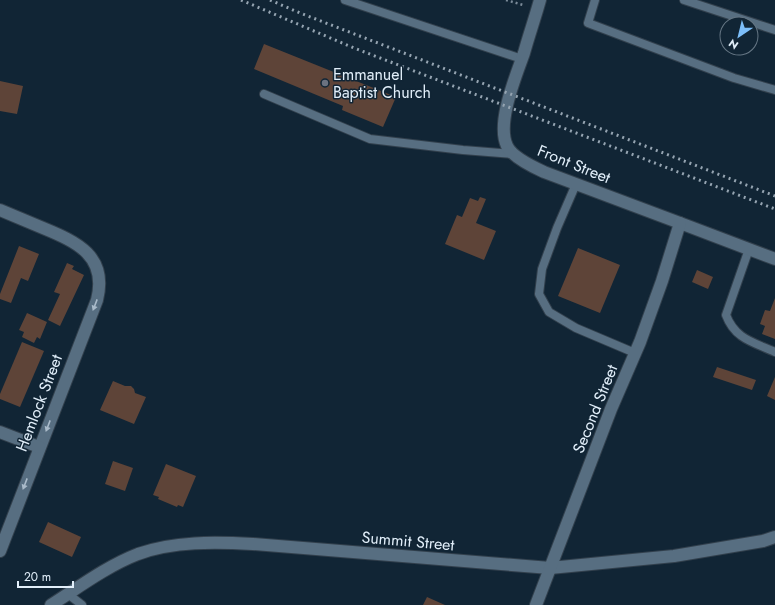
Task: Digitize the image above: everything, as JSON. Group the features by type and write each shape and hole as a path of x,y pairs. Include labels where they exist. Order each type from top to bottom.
{"street":[{"name":"Front Street","path":"540,0 510,94 504,128 504,138 507,147 514,154 544,172 775,259"},
{"name":"Hemlock Street","path":"0,210 69,238 82,248 93,260 99,282 97,300 0,551"},
{"name":"Second Street","path":"536,605 608,416 635,353 662,281 680,223"},
{"path":"0,432 39,447"},
{"name":"Summit Street","path":"51,605 106,570 138,554 163,547 196,544 253,544 550,568 674,556 755,543 775,537"}],"lane":[{"path":"345,0 522,59"},
{"path":"595,0 588,23 734,78 775,90"},
{"path":"684,0 775,30"},
{"path":"264,94 370,139 514,154"},
{"path":"576,184 557,228 542,269 539,294 549,312 576,328 635,353"},
{"path":"748,249 726,315 730,326 741,337 775,352"},
{"path":"68,594 82,605"}],"building":[{"name":"Emmanuel Baptist Church","path":"264,44 396,97 383,127 342,110 343,106 254,69"},
{"path":"0,81 23,86 17,114 0,111"},
{"path":"480,197 486,199 476,223 496,231 484,260 445,244 457,215 462,217 470,198 478,201"},
{"path":"19,246 39,254 28,281 21,278 11,303 0,299 0,294"},
{"path":"578,248 620,265 600,313 558,296"},
{"path":"67,263 74,266 72,269 84,275 60,326 48,320 60,294 54,292"},
{"path":"697,270 713,277 708,289 692,282"},
{"path":"775,298 775,339 762,334 765,326 760,324 765,310 770,311"},
{"path":"27,313 47,322 40,339 37,337 34,343 22,337 24,332 19,330"},
{"path":"22,342 44,351 20,407 0,399 0,394"},
{"path":"717,367 756,380 752,390 713,377"},
{"path":"775,377 775,400 767,396"},
{"path":"113,381 125,386 131,386 135,393 146,397 134,424 100,410"},
{"path":"113,461 133,468 125,491 105,484"},
{"path":"166,464 196,476 183,507 178,505 177,507 158,499 159,497 153,495"},
{"path":"48,522 81,537 72,557 39,542"},
{"path":"427,597 445,605 423,605"}],"railway":[{"path":"241,0 354,48 775,209"},
{"path":"270,0 300,13 775,196"}],"place":[{"name":"Emmanuel Baptist Church","path":"325,83"}]}
